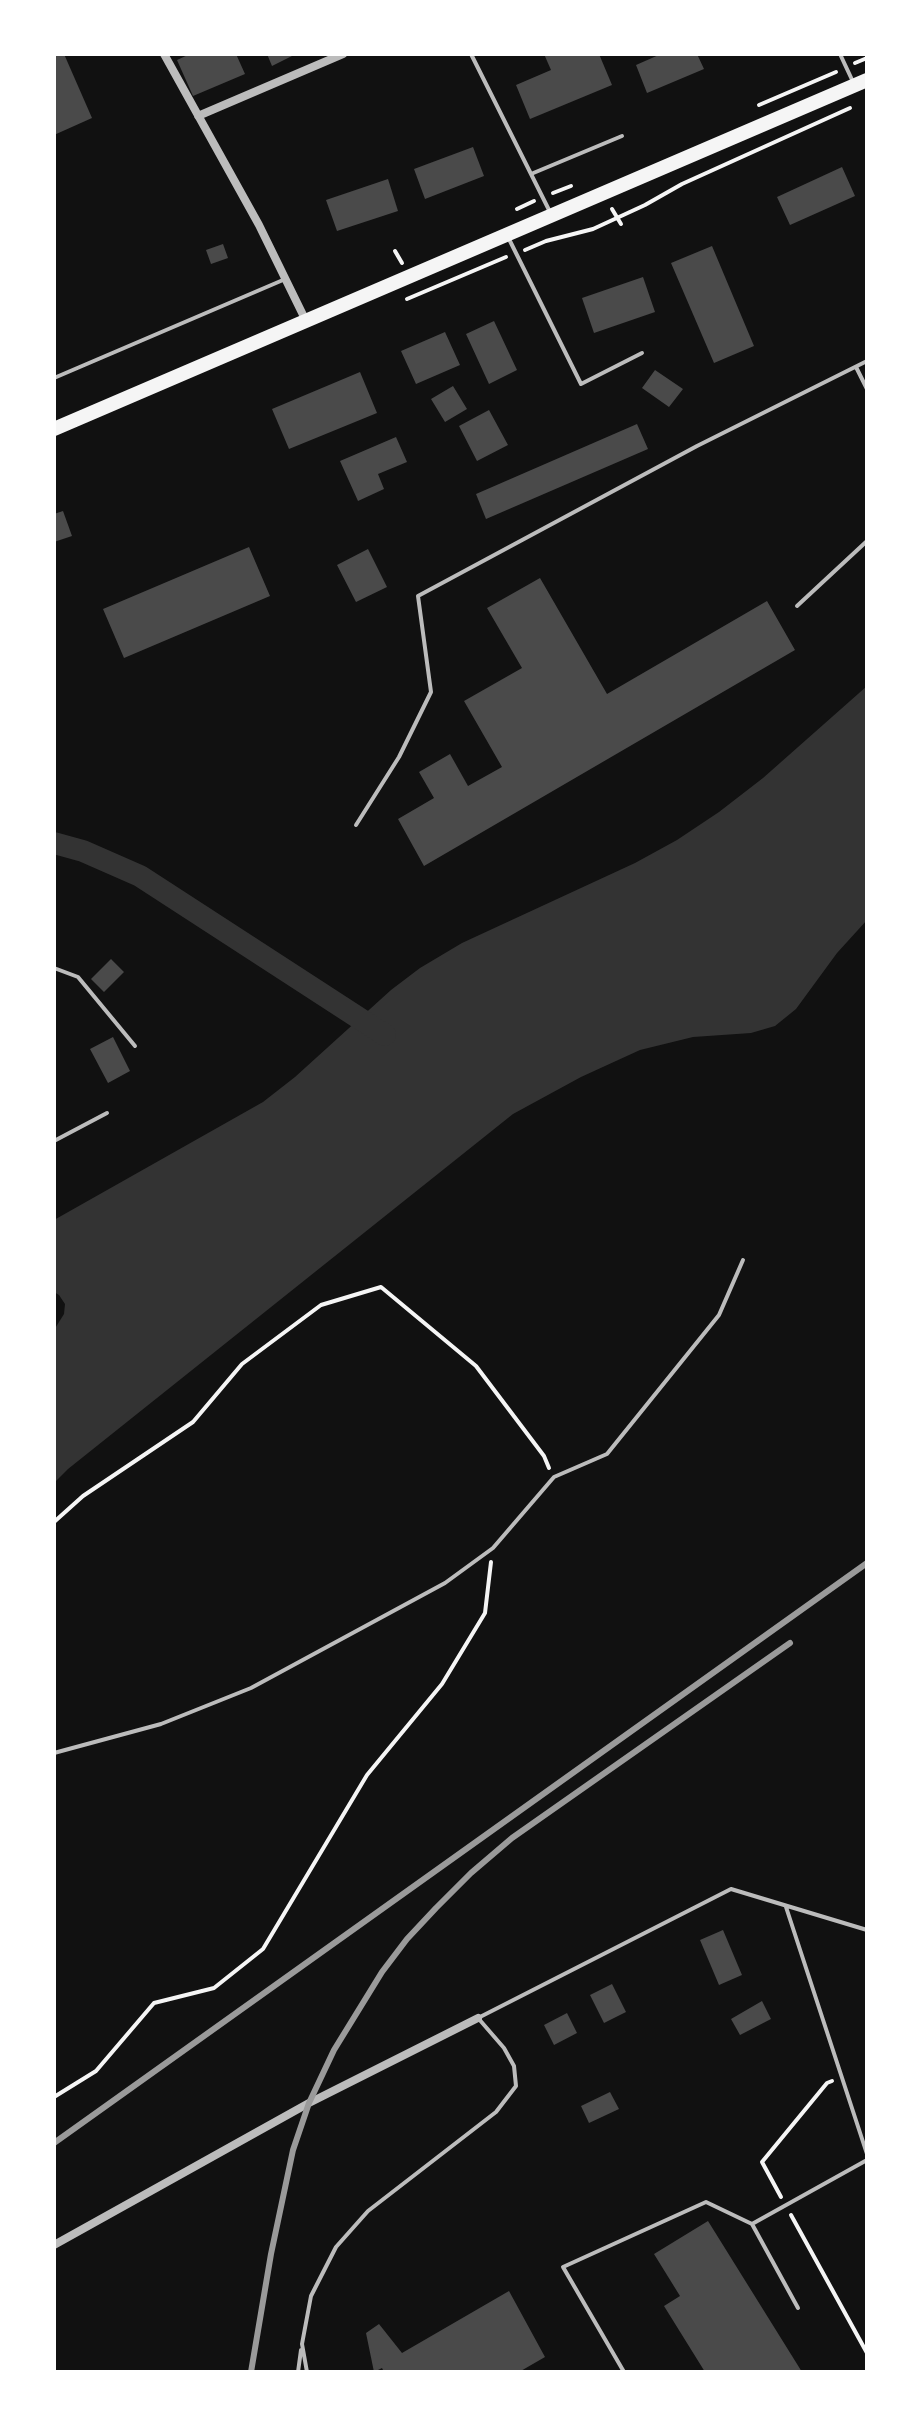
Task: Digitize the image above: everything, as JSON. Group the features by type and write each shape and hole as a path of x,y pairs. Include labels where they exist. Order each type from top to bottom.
{"main road":[{"path":"54,429 861,83"}],"street":[{"path":"164,54 259,225 306,321"},
{"path":"198,116 343,54"},
{"path":"54,2245 309,2103 478,2018"}],"lane":[{"path":"471,54 552,216"},
{"path":"840,54 861,83"},
{"path":"531,174 622,136"},
{"path":"507,235 581,384 642,353"},
{"path":"54,378 286,279"},
{"path":"356,825 399,757 431,692 418,596 697,446 867,361"},
{"path":"856,367 867,389"},
{"path":"797,606 867,541"},
{"path":"54,968 78,977 135,1046"},
{"path":"54,1141 107,1113"},
{"path":"54,1753 161,1724 251,1688 445,1583 493,1548 554,1477 607,1454 719,1315 743,1260"},
{"path":"298,2372 311,2296 336,2247 368,2211 496,2112 516,2086 514,2066 504,2048 478,2018 731,1889 867,1930"},
{"path":"752,2224 867,2157 786,1907"},
{"path":"624,2372 563,2267 706,2202 752,2224 798,2308"},
{"path":"302,2344 307,2372"}],"path":[{"path":"407,299 546,241 593,229 682,184 853,107"},
{"path":"54,1522 83,1496 193,1422 242,1364 321,1305 381,1287 476,1366 544,1456 554,1477"},
{"path":"54,2097 96,2071 154,2003 214,1988 263,1949 367,1775 442,1684 485,1613 493,1548"}],"shaded area":[{"path":"867,686 867,920 837,953 796,1009 775,1026 751,1033 693,1037 640,1050 581,1077 513,1114 54,1483 54,1330 64,1314 65,1304 54,1292 54,1220 263,1102 420,968 462,943 635,863 677,840 763,778"}],"building":[{"path":"54,54 64,54 92,118 54,135"},
{"path":"190,54 236,54 245,74 193,96 177,60"},
{"path":"267,54 296,54 272,66"},
{"path":"544,54 599,54 612,85 530,119 516,85 551,70"},
{"path":"661,54 697,54 704,69 647,93 636,65"},
{"path":"473,147 484,176 425,199 414,169"},
{"path":"842,167 855,196 790,225 777,197"},
{"path":"388,179 398,211 337,231 326,200"},
{"path":"223,244 228,258 211,264 206,250"},
{"path":"712,246 754,346 714,363 671,263"},
{"path":"643,277 655,312 594,333 582,298"},
{"path":"494,321 517,370 489,384 466,334"},
{"path":"445,332 460,365 416,384 401,351"},
{"path":"655,370 683,389 669,407 642,388"},
{"path":"360,372 377,413 289,449 272,409"},
{"path":"453,386 467,409 445,422 431,399"},
{"path":"489,410 508,445 477,461 459,426"},
{"path":"637,424 648,449 486,519 476,494"},
{"path":"396,437 407,462 378,474 384,489 358,501 340,461"},
{"path":"63,511 72,536 54,542 54,514"},
{"path":"249,547 270,596 124,658 103,609"},
{"path":"368,549 387,587 356,602 337,565"},
{"path":"540,578 607,694 767,601 795,650 424,866 398,819 434,798 419,772 450,754 468,786 502,767 464,701 522,668 487,608"},
{"path":"111,959 124,972 104,992 91,979"},
{"path":"113,1037 130,1071 108,1083 90,1049"},
{"path":"723,1930 742,1975 719,1985 700,1940"},
{"path":"612,1984 626,2012 604,2023 590,1995"},
{"path":"762,2001 771,2019 740,2035 731,2019"},
{"path":"567,2013 577,2033 554,2045 544,2025"},
{"path":"610,2092 619,2109 589,2123 581,2106"},
{"path":"708,2221 802,2372 705,2372 664,2306 680,2296 654,2254"},
{"path":"509,2291 545,2357 519,2372 384,2372 382,2368 374,2372 366,2333 379,2324 402,2353"}],"waterway":[{"path":"54,843 83,851 140,876 385,1035"}],"railway":[{"path":"54,2143 867,1563"},
{"path":"251,2372 293,2150 309,2103 334,2050 382,1972 436,1908 512,1838 790,1643"}]}
